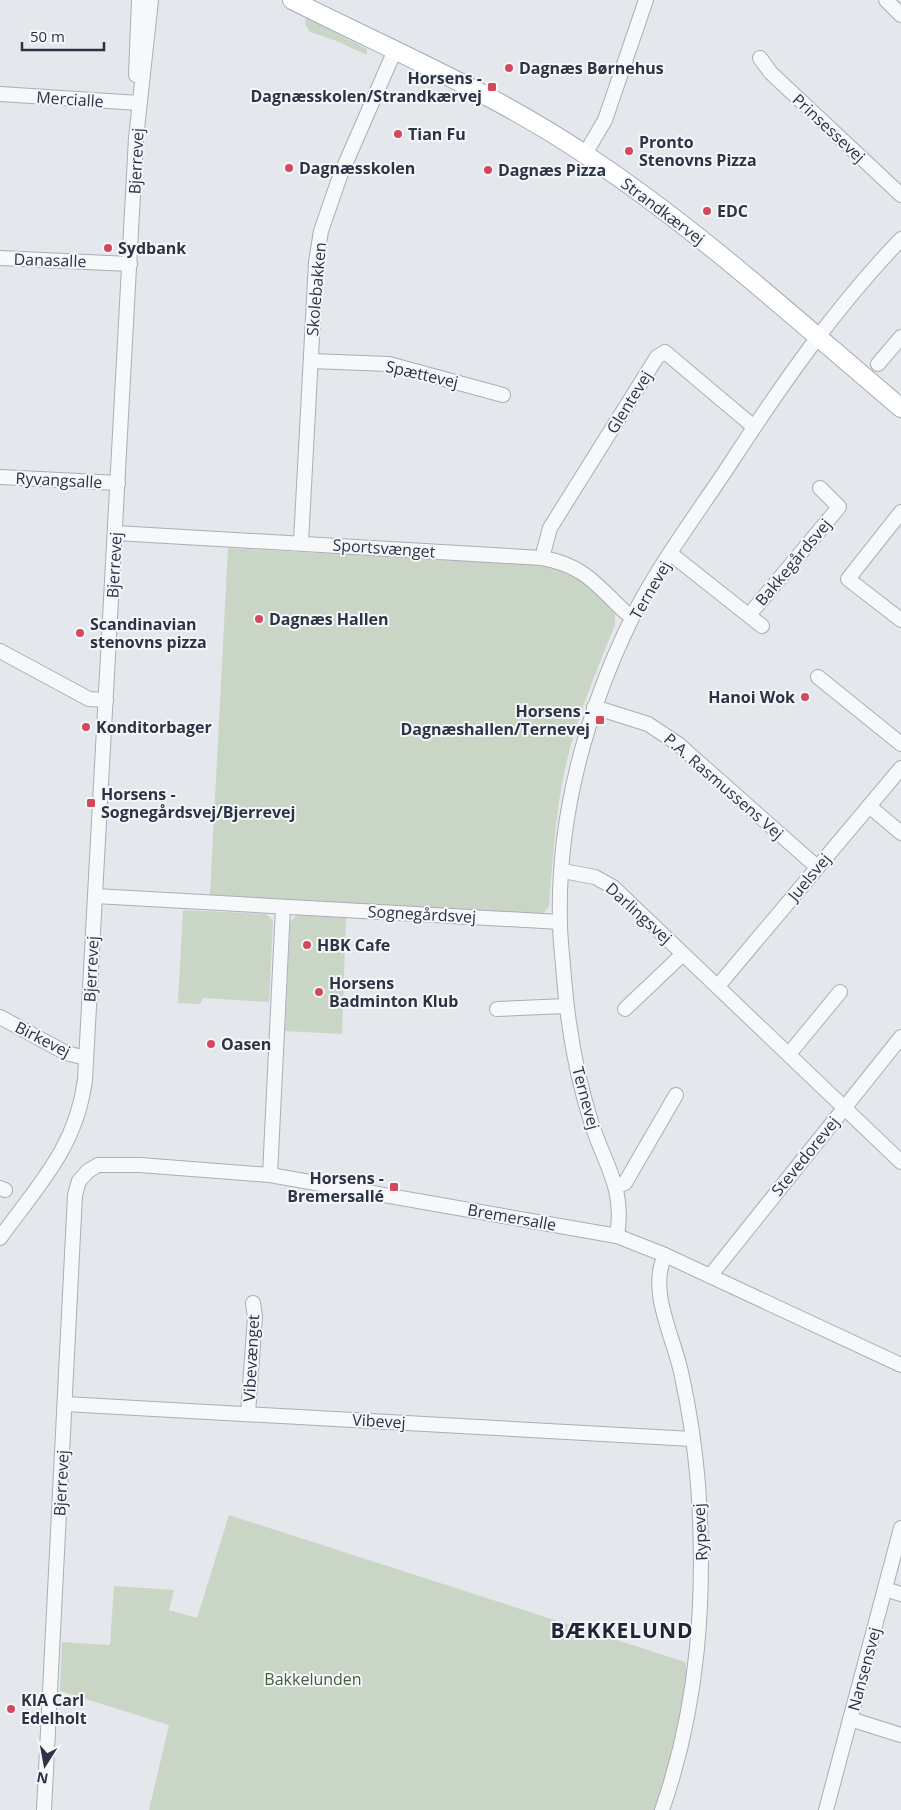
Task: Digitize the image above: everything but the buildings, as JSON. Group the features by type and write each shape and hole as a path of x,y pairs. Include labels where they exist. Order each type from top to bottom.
{"main road":[{"name":"Strandkærvej","path":"292,0 476,89 585,154 674,218 901,408"}],"street":[{"name":"Bjerrevej","path":"139,0 136,70 139,103"},
{"name":"Bjerrevej","path":"0,1238 67,1144 82,1105 139,103 145,71 151,0"},
{"path":"585,154 605,120 646,0"},
{"path":"886,0 901,15"},
{"name":"Skolebakken","path":"301,542 316,262 321,231 340,176 395,50"},
{"name":"Prinsessevej","path":"760,58 771,73 901,195"},
{"name":"Mercialle","path":"0,94 139,103"},
{"name":"Ternevej","path":"617,1236 620,1205 616,1186 592,1125 577,1067 566,1006 560,922 570,806 582,746 594,707 633,616 671,554 754,427 817,337 873,269 901,239"},
{"name":"Danasalle","path":"0,258 130,264"},
{"path":"878,364 901,337"},
{"name":"Glentevej","path":"542,558 550,528 657,356 665,352 754,427"},
{"name":"Spættevej","path":"310,361 389,364 503,394"},
{"name":"Ryvangsalle","path":"0,477 118,483"},
{"name":"Bakkegårdsvej","path":"749,615 838,507 820,488"},
{"path":"901,512 848,579 901,620"},
{"name":"Sportsvænget","path":"116,533 301,542 542,558 562,562 585,573 625,612 633,616"},
{"name":"Bakkegårdsvej","path":"671,554 762,626"},
{"path":"0,651 89,699 106,700"},
{"path":"818,677 901,744"},
{"name":"P.A. Rasmussens Vej","path":"594,707 648,724 678,744 817,867"},
{"name":"Juelsvej","path":"718,986 901,768"},
{"path":"869,806 901,833"},
{"name":"Darlingsvej","path":"563,871 595,876 613,887 901,1162"},
{"name":"Sognegårdsvej","path":"95,896 560,922"},
{"path":"270,1175 283,907"},
{"name":"Darlingsvej","path":"625,1009 683,954"},
{"path":"789,1054 840,992"},
{"path":"497,1009 566,1006"},
{"name":"Birkevej","path":"0,1017 66,1054 86,1058"},
{"name":"Stevedorevej","path":"710,1276 901,1037"},
{"path":"616,1186 625,1183 676,1095"},
{"name":"Bjerrevej","path":"44,1810 76,1195 79,1181 88,1171 98,1165"},
{"name":"Bremersalle","path":"98,1165 140,1165 270,1175 617,1236 665,1254 901,1365"},
{"name":"Rypevej","path":"662,1810 684,1730 699,1632 703,1564 692,1439 681,1372 660,1300 661,1262 665,1254"},
{"name":"Vibevænget","path":"248,1413 255,1318 253,1303"},
{"name":"Vibevej","path":"65,1404 692,1439"},
{"name":"Nansensvej","path":"826,1810 901,1528"},
{"path":"886,1589 901,1594"},
{"path":"850,1719 901,1735"}],"green space":[{"path":"306,18 367,49 367,55 334,40 310,32 305,24"},
{"path":"228,548 539,565 572,576 598,595 615,612 615,625 581,714 565,769 557,820 549,906 543,914 210,895"},
{"path":"183,910 266,914 273,921 269,1002 203,998 200,1004 178,1003"},
{"path":"297,915 346,918 342,1034 285,1031 290,922"},
{"name":"Bakkelunden","path":"229,1515 685,1662 685,1691 682,1712 656,1810 149,1810 169,1725 60,1691 62,1642 110,1645 114,1586 174,1590 169,1610 197,1618"}],"place":[{"name":"Dagnæs Børnehus","path":"509,68"},
{"name":"Horsens - Dagnæsskolen/Strandkærvej","path":"492,87"},
{"name":"Tian Fu","path":"398,134"},
{"name":"Pronto Stenovns Pizza","path":"629,151"},
{"name":"Dagnæsskolen","path":"289,168"},
{"name":"Dagnæs Pizza","path":"488,170"},
{"name":"EDC","path":"707,211"},
{"name":"Sydbank","path":"108,248"},
{"name":"Dagnæs Hallen","path":"259,619"},
{"name":"Scandinavian stenovns pizza","path":"80,633"},
{"name":"Hanoi Wok","path":"805,697"},
{"name":"Horsens - Dagnæshallen/Ternevej","path":"600,720"},
{"name":"Konditorbager","path":"86,727"},
{"name":"Horsens - Sognegårdsvej/Bjerrevej","path":"91,803"},
{"name":"HBK Cafe","path":"307,945"},
{"name":"Horsens Badminton Klub","path":"319,992"},
{"name":"Oasen","path":"211,1044"},
{"name":"Horsens - Bremersallé","path":"394,1187"},
{"name":"KIA Carl Edelholt","path":"11,1709"}],"district":[{"name":"BÆKKELUND","path":"622,1631"}]}
